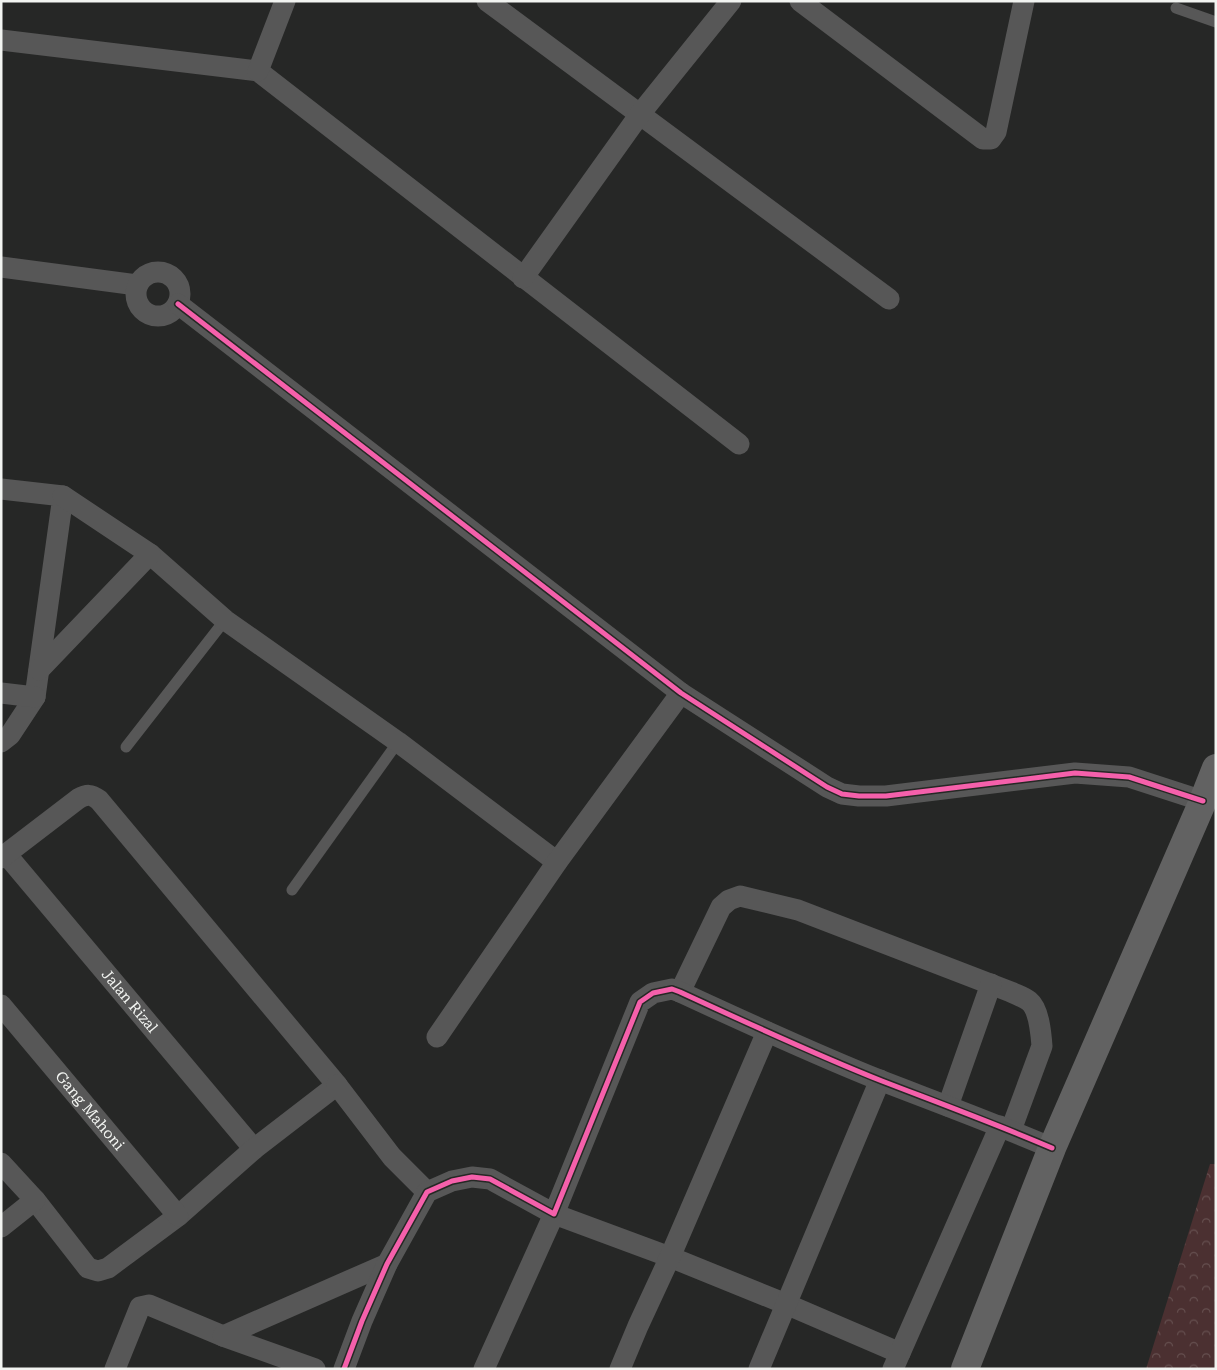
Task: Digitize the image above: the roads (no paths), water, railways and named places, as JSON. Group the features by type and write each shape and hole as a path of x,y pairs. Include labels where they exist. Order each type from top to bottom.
{"main road":[{"path":"965,1369 1052,1148 1216,768"}],"street":[{"path":"258,71 285,1"},
{"path":"487,1 889,299"},
{"path":"523,278 640,114 731,1"},
{"path":"800,1 982,139 991,139 996,132 1024,1"},
{"path":"1,40 258,71 739,444"},
{"path":"1,267 137,285"},
{"path":"150,273 167,274 174,279 179,287 180,296 178,304 173,311 165,316 148,315 141,310 136,302 137,285 142,278 150,273"},
{"path":"178,304 681,693 826,788 842,794 886,796 1075,773 1129,777 1203,801"},
{"path":"1,489 63,496 150,554 225,620 398,742 557,862"},
{"path":"1,742 10,735 35,697 63,496"},
{"path":"39,670 150,554"},
{"path":"1,693 35,697"},
{"path":"437,1037 557,862 681,693"},
{"path":"3,856 78,799 88,795 99,800 337,1085 392,1157 422,1187"},
{"name":"Jalan Rizal","path":"3,856 254,1149"},
{"path":"422,1187 472,1177 490,1179 554,1214 670,1257 786,1304 896,1361 1006,1128 1042,1046 1037,1014 1030,1001 991,984 798,910 740,896 729,900 721,907 680,992"},
{"path":"948,1106 991,984"},
{"path":"484,1369 554,1214 640,1002 654,993 672,989 680,992 767,1032 880,1080 1006,1128 1052,1148"},
{"name":"Gang Mahoni","path":"1,1005 178,1216"},
{"path":"620,1369 767,1032"},
{"path":"759,1369 880,1080"},
{"path":"1,1163 35,1200 88,1268 98,1271 108,1268 178,1216 254,1149 337,1085"},
{"path":"344,1369 362,1321 422,1187"},
{"path":"1,1227 35,1200"},
{"path":"223,1336 388,1264"},
{"path":"115,1369 140,1307 144,1305 149,1305 223,1336 316,1369"}],"lane":[{"path":"1176,8 1216,22"},
{"path":"126,747 225,620"},
{"path":"292,890 398,742"}]}
